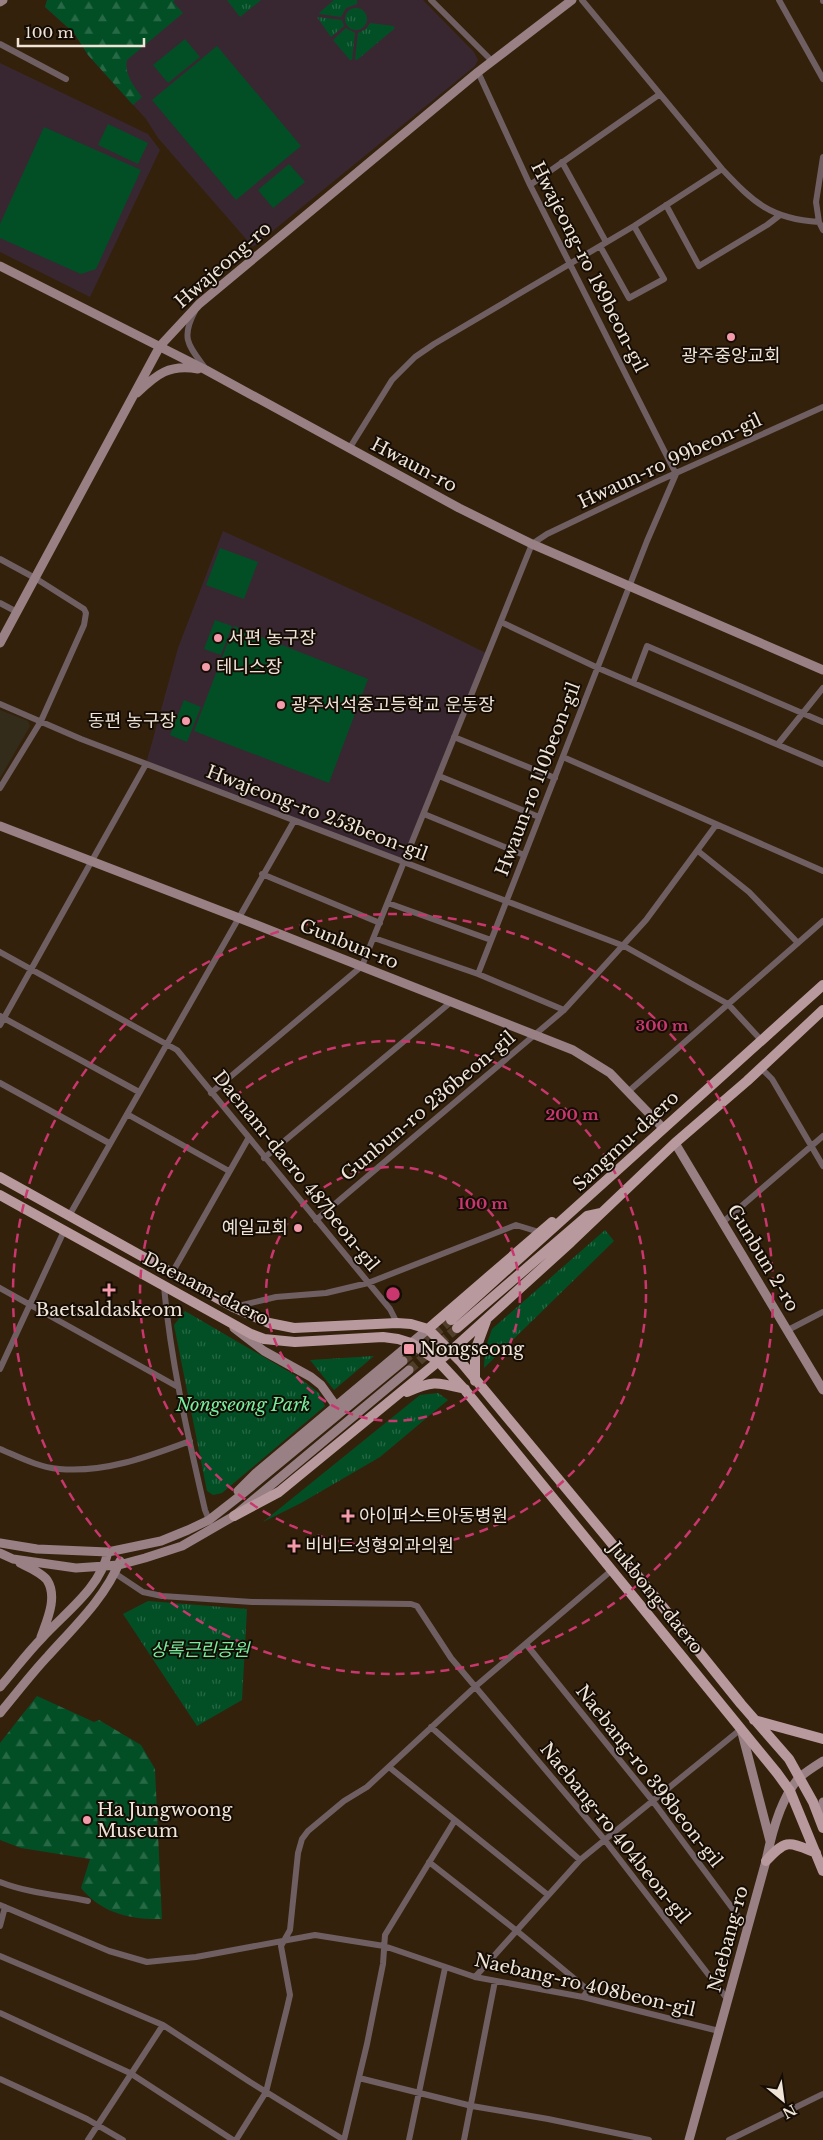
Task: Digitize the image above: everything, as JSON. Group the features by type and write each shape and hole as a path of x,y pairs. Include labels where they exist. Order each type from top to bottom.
{"main road":[{"name":"Sangmu-daero","path":"823,985 663,1128 454,1324 587,1216 602,1213 675,1143 823,1010"},
{"name":"Daenam-daero","path":"0,1177 233,1308 269,1323 294,1328 397,1323 411,1324 428,1330"},
{"name":"Daenam-daero","path":"0,1196 164,1287 264,1339 295,1342 383,1337 411,1343 438,1361"},
{"path":"428,1330 568,1208 580,1206"},
{"path":"234,1516 278,1492 395,1398 488,1318 602,1213"},
{"path":"475,1381 475,1351 488,1318"},
{"name":"Jukbong-daero","path":"428,1330 451,1351 614,1546 754,1720 789,1759 799,1775 822,1827"},
{"name":"Jukbong-daero","path":"438,1361 465,1390 718,1699 790,1791 823,1871"},
{"path":"395,1398 429,1382 441,1383 465,1390"},
{"path":"718,1699 728,1704 737,1713 741,1711 741,1704"},
{"path":"754,1720 823,1739"},
{"path":"766,1861 784,1844 794,1844 816,1854"}],"street":[{"path":"431,0 492,61"},
{"name":"Hwajeong-ro","path":"0,643 160,346 199,304 478,72 572,0"},
{"path":"582,0 722,169 755,202 791,219 820,222"},
{"path":"779,0 823,79"},
{"path":"0,44 66,79"},
{"name":"Hwajeong-ro 189beon-gil","path":"478,72 530,185 676,474"},
{"path":"530,185 660,94"},
{"path":"823,159 816,202 823,230"},
{"path":"562,162 629,298 664,279 634,226"},
{"path":"349,449 392,380 415,357 634,226 722,169"},
{"path":"666,205 699,266 767,225 780,215"},
{"name":"Hwaun-ro","path":"0,266 206,370 459,508 532,544 629,588 823,670"},
{"path":"199,304 188,326 187,342 206,370"},
{"path":"130,401 151,379 165,371 185,367 206,370"},
{"name":"Hwaun-ro 99beon-gil","path":"532,544 547,534 823,407"},
{"name":"Hwaun-ro 110beon-gil","path":"478,974 647,541 676,474"},
{"path":"211,1093 362,966 532,544"},
{"path":"0,559 35,578 84,609 86,613 84,625 41,721 0,788"},
{"path":"0,603 17,612"},
{"path":"501,622 598,668"},
{"path":"634,683 647,646 823,722"},
{"name":"Hwaun-ro 110beon-gil","path":"598,668 823,764"},
{"path":"778,744 823,688"},
{"name":"Hwajeong-ro 253beon-gil","path":"0,704 146,764 624,946 728,1004 761,1040"},
{"path":"454,738 555,778"},
{"path":"563,757 823,871"},
{"path":"0,1026 2,1017 93,862 146,764"},
{"path":"439,776 539,817"},
{"path":"424,814 524,855"},
{"path":"69,1216 239,918 262,874 294,821"},
{"name":"Gunbun-ro 236beon-gil","path":"316,1220 564,1010 624,946 698,852 716,825"},
{"name":"Gunbun-ro","path":"0,826 573,1050 597,1063 629,1091 663,1128"},
{"path":"698,852 749,892 798,943"},
{"path":"262,874 380,923"},
{"path":"388,903 491,940"},
{"path":"629,1091 823,921"},
{"path":"374,938 478,974 564,1010"},
{"name":"Daenam-daero 487beon-gil","path":"0,952 177,1050 248,1139 390,1309 397,1323"},
{"path":"264,1158 451,1002"},
{"path":"2,1017 139,1092"},
{"path":"760,1067 772,1079 823,1166"},
{"path":"0,1083 109,1143"},
{"path":"127,1114 229,1171"},
{"path":"723,1222 823,1136"},
{"path":"172,1273 248,1139"},
{"name":"Gunbun 2-ro","path":"675,1143 823,1390"},
{"path":"233,1308 276,1297 326,1293 368,1283 516,1225 539,1232"},
{"path":"1,1366 64,1231"},
{"path":"164,1287 167,1322 178,1387 205,1510 209,1520"},
{"path":"0,1288 178,1387"},
{"path":"788,1330 823,1312"},
{"path":"227,1321 264,1351 311,1376 321,1385 336,1406"},
{"path":"209,1520 256,1473 428,1330"},
{"path":"0,1543 37,1548 108,1552 161,1541 209,1520 403,1362"},
{"path":"13,1559 76,1568 105,1566 117,1569 182,1546 234,1516 409,1370"},
{"path":"0,1450 58,1469 90,1469 136,1460 190,1441"},
{"path":"0,1713 33,1672 96,1603 117,1569 124,1550"},
{"path":"0,1688 41,1638 95,1582 105,1566 108,1552"},
{"path":"0,1553 46,1579 52,1593 50,1609 41,1638"},
{"name":"Naebang-ro 404beon-gil","path":"117,1569 143,1592 162,1596 252,1602 410,1604 416,1606 440,1644 604,1839 728,2000"},
{"path":"0,2013 130,2073 235,2140 266,2092 290,1995 281,1946 290,1930 295,1873 302,1839 308,1830 325,1816 367,1787 476,1686 612,1570"},
{"name":"Naebang-ro 398beon-gil","path":"526,1644 652,1800 747,1928"},
{"path":"430,1727 580,1860"},
{"path":"476,1977 580,1860 741,1729 770,1841"},
{"name":"Naebang-ro","path":"783,1782 799,1775 823,1760"},
{"path":"389,1766 548,1895"},
{"name":"Naebang-ro","path":"688,2140 728,2000 770,1841 790,1791 799,1775"},
{"path":"822,1827 823,1802"},
{"path":"0,1956 163,2025 344,2140 360,2078 383,1964 385,1935 455,1820"},
{"path":"429,1862 588,1990 583,1997"},
{"path":"0,1882 21,1890 39,1891 88,1901"},
{"path":"0,1926 2,1906"},
{"name":"Naebang-ro 408beon-gil","path":"2,1906 109,1951 147,1962 196,1957 315,1935 384,1946 476,1977 583,1997 719,2032"},
{"path":"409,2140 445,1968"},
{"path":"464,2140 495,1981"},
{"path":"88,2140 163,2025"},
{"path":"360,2078 472,2106 548,2119 649,2140"},
{"path":"0,2079 98,2124 123,2140"},
{"path":"729,2140 823,2094"}],"shaded area":[{"path":"47,0 423,0 474,52 478,60 475,66 253,247 158,138 146,119 88,55 74,33 45,7"},
{"path":"0,63 148,134 160,150 90,297 0,252"},
{"path":"223,531 423,622 488,654 404,863 146,764 178,648"},
{"path":"0,710 28,721 30,726 0,778"}],"green space":[{"path":"47,0 175,0 173,2 183,13 127,60 128,75 142,97 133,105 88,55 74,33 45,7"},
{"path":"227,0 261,0 240,17"},
{"path":"334,0 357,0 357,4 346,8 341,17 319,13"},
{"path":"356,8 364,11 367,19 364,27 356,30 348,27 345,19 348,11"},
{"path":"317,17 342,20 344,26 331,37"},
{"path":"370,23 393,26 395,28 357,60 355,59 358,33 366,29"},
{"path":"346,28 355,33 352,60 333,40"},
{"path":"185,39 200,57 168,83 153,65"},
{"path":"217,46 301,146 236,200 152,100"},
{"path":"108,124 148,143 138,164 98,145"},
{"path":"44,127 141,170 96,269 81,274 0,238 0,224"},
{"path":"289,164 305,182 273,208 258,190"},
{"path":"220,548 258,562 244,599 206,585"},
{"name":"서편 농구장","path":"215,620 232,626 221,655 204,649"},
{"name":"광주서석중고등학교 운동장","path":"234,626 368,679 329,783 194,731"},
{"name":"동편 농구장","path":"184,700 201,707 187,742 170,735"},
{"path":"605,1230 614,1241 484,1368 485,1349 492,1329"},
{"name":"Nongseong Park","path":"185,1311 298,1377 319,1393 325,1406 222,1493 213,1495 207,1491 174,1325"},
{"name":"Nongseong Park","path":"374,1356 334,1390 310,1360"},
{"path":"438,1393 448,1400 380,1457 301,1503 263,1522 420,1395"},
{"name":"상록근린공원","path":"148,1601 247,1609 242,1700 197,1726 123,1614"},
{"path":"37,1696 94,1722 99,1720 141,1745 155,1769 162,1919 139,1918 117,1913 98,1904 89,1897 81,1888 90,1859 21,1848 0,1840 0,1743"}],"tunnel":[{"path":"403,1361 451,1320"},
{"path":"409,1370 457,1328"}],"place":[{"name":"광주중앙교회","path":"731,337"},
{"name":"서편 농구장","path":"218,638"},
{"name":"테니스장","path":"206,667"},
{"name":"광주서석중고등학교 운동장","path":"281,705"},
{"name":"동편 농구장","path":"186,721"},
{"name":"예일교회","path":"298,1228"},
{"name":"Baetsaldaskeom","path":"109,1290"},
{"name":"Nongseong","path":"409,1349"},
{"name":"아이퍼스트아동병원","path":"348,1516"},
{"name":"비비드성형외과의원","path":"294,1546"},
{"name":"Ha Jungwoong Museum","path":"87,1820"}]}
